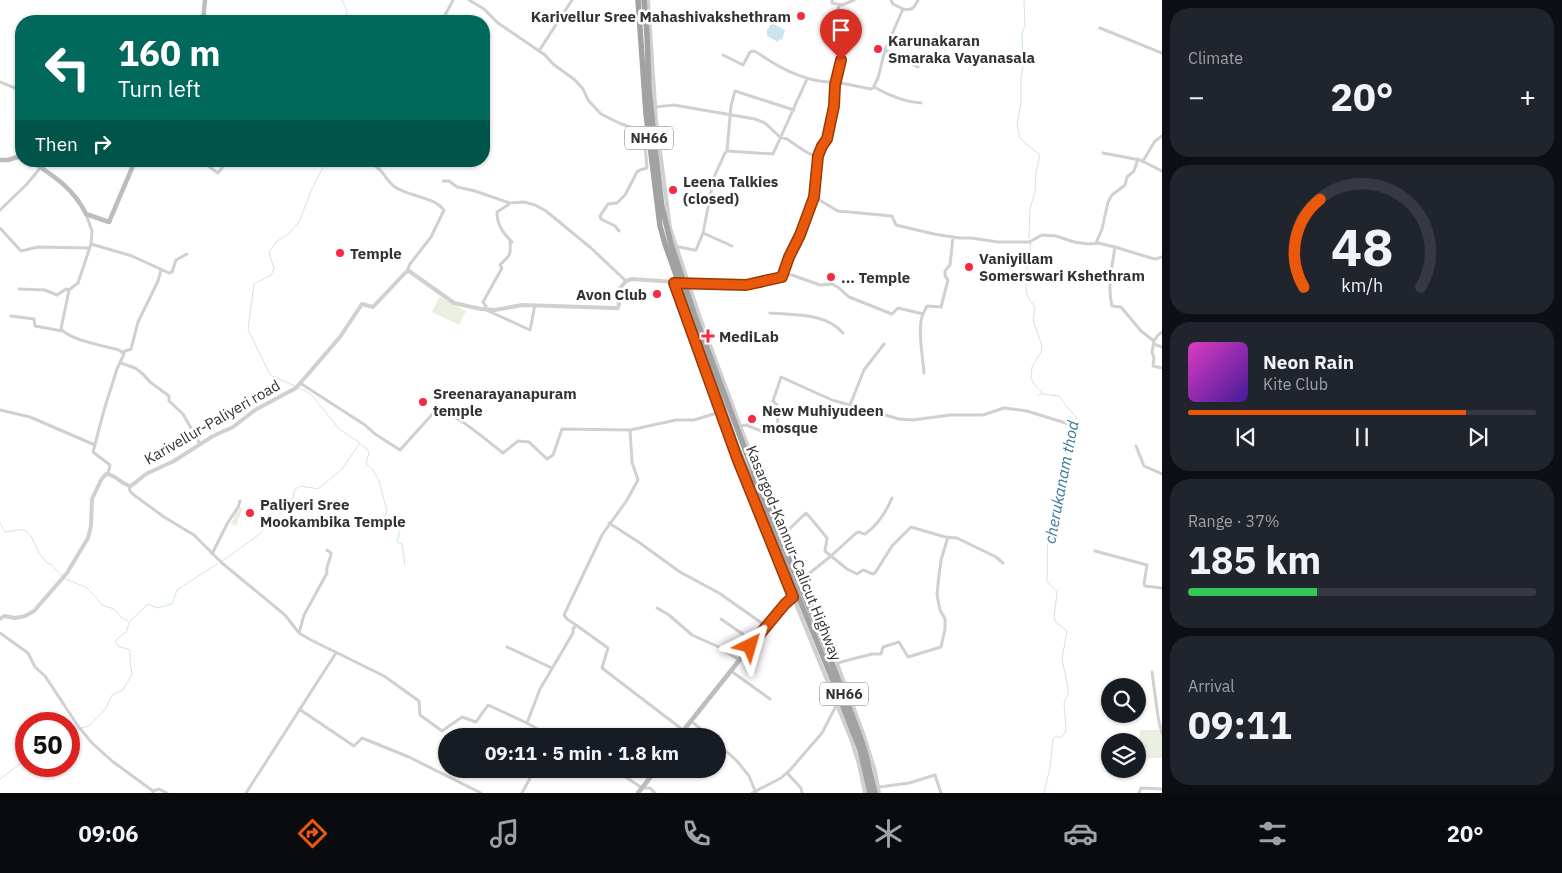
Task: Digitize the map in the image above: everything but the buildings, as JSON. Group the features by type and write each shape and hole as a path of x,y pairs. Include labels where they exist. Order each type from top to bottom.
{"highway":[{"name":"Kasargod-Kannur-Calicut Highway","path":"638,0 646,134 660,226 677,272 685,287 753,471 799,584 860,750 870,793"},
{"name":"Kasargod-Kannur-Calicut Highway","path":"644,0 666,226 677,272"},
{"name":"Kasargod-Kannur-Calicut Highway","path":"803,599 865,751 877,790"}],"main road":[{"path":"204,15 205,0"},
{"path":"0,160 15,158"},
{"path":"41,168 70,189 77,197 86,214 109,222 132,167"},
{"path":"685,728 766,626 793,597"},
{"path":"638,793 650,778"}],"street":[{"path":"445,15 453,0"},
{"path":"469,0 484,9 498,23 539,51 580,84 588,100 600,114 646,134 647,168 637,172 625,195 617,203 608,204 600,216 601,219 615,226 619,231"},
{"path":"539,51 572,0"},
{"path":"648,0 655,123 670,228 685,287 783,535 799,584 837,663 870,752 879,793"},
{"path":"832,0 832,3 839,4 846,4 854,0"},
{"path":"892,0 893,4 908,10 912,9 918,0"},
{"path":"376,167 394,186 427,199 444,210 430,237 410,264 407,272 409,271 454,303 495,310 522,305 618,308 617,292 626,281 632,279 674,283 685,287 746,285 780,278 784,274 789,257 800,235 814,197 818,156 827,139 841,60 839,48 828,40 829,33 834,30 839,4"},
{"path":"874,87 885,50 903,9"},
{"path":"1100,28 1162,53"},
{"path":"885,50 918,67"},
{"path":"723,55 743,65 750,52 754,51 807,79 874,87 899,98 914,103 921,103"},
{"path":"727,151 771,155 794,110 807,79"},
{"path":"0,82 15,88"},
{"path":"679,247 694,250 703,233 714,177 727,151 733,93 736,91 752,98 773,102 794,110"},
{"path":"655,107 674,105 754,119 770,126 780,137 787,139 810,154 818,156"},
{"path":"1143,161 1155,140 1162,136"},
{"path":"1103,153 1138,159 1162,171"},
{"path":"1096,243 1102,229 1108,202 1112,195 1125,185 1127,177 1134,171 1138,159"},
{"path":"210,167 218,173 222,167"},
{"path":"0,210 41,168"},
{"path":"443,181 448,181 457,187 479,192 508,203 524,202 535,204 591,248 626,281"},
{"path":"814,197 838,211 892,216 896,225 934,234 998,242 1029,242 1042,236 1056,236 1074,242 1096,243 1115,247 1156,259 1162,257"},
{"path":"484,309 486,306 483,302 502,268 500,265 507,259 511,250 510,242 512,242 502,232 497,216 497,212 508,205 508,203"},
{"path":"20,289 45,290 58,295 78,283 91,244 92,231 86,214"},
{"path":"0,228 23,251 38,247 89,248"},
{"path":"703,233 732,246"},
{"path":"924,373 921,354 920,322 927,306 941,307 948,280 945,276 945,271 950,266 953,237"},
{"path":"91,244 132,256 169,273 172,272 176,260 187,254"},
{"path":"1115,247 1111,274 1110,295 1112,306 1122,307 1141,331 1162,347"},
{"path":"11,316 34,319 35,326 62,331 74,337 123,352 131,349 138,322 162,270"},
{"name":"Karivellur-Paliyeri road","path":"129,486 132,486 146,474 174,461 213,436 233,427 255,410 296,388 340,337 362,304 373,307 407,272"},
{"path":"784,274 820,285 832,284 849,297 892,314 898,308 923,314"},
{"path":"674,283 751,495 851,739 865,793"},
{"path":"62,331 69,290"},
{"path":"484,309 530,330 535,305"},
{"path":"770,313 810,316 835,326 843,334"},
{"path":"1162,332 1158,334 1152,352 1154,358 1153,366 1162,368"},
{"path":"850,405 864,370 884,344"},
{"path":"0,619 4,616 15,618 34,612 63,577 88,538 91,526 92,499 101,480 108,474 110,465 93,452 104,410 117,369 124,354 123,352"},
{"path":"121,363 139,371 169,396 169,401 182,414 201,445"},
{"path":"740,426 746,425 764,432 770,428 778,428 777,405 773,401 781,377 832,400 899,419 913,420 950,415 988,414 1004,408 1010,408 1027,411 1072,425"},
{"path":"300,384 365,425 375,434 400,450 437,409 463,424 503,453 518,441 528,442 547,459 553,456 562,429 630,430 676,420 694,420 720,412"},
{"path":"0,410 30,417 95,445"},
{"path":"630,430 632,462 638,480 627,500 609,523 564,614 567,619 608,648 602,668 675,728"},
{"path":"1136,446 1144,466 1162,474"},
{"path":"108,474 129,486 134,495 164,517 194,535 212,554 285,615 299,633 384,676 419,701 420,716 442,731 462,717 476,722 488,705 536,728"},
{"path":"799,584 855,534 858,532 865,534 870,530 884,514 892,498"},
{"path":"212,554 240,501"},
{"path":"783,535 806,514 827,538 825,551 847,569 857,574 863,570 873,574 892,546 911,527 958,538 996,557 1003,563"},
{"path":"609,523 680,572 719,593 766,626"},
{"path":"837,663 882,654 883,647 899,642 908,657 941,647 945,620 940,610 937,595 941,560 948,537"},
{"path":"299,633 304,615 327,573 331,556 331,553 327,550"},
{"path":"1094,551 1147,565 1145,586 1162,588"},
{"path":"657,608 669,615 692,636 740,660"},
{"path":"721,619 754,642"},
{"path":"527,723 540,689 576,625"},
{"path":"0,632 28,653 35,667 45,676 80,728 104,754 153,792 159,789 167,793"},
{"path":"507,647 552,668"},
{"path":"246,793 336,652"},
{"path":"731,671 770,699"},
{"path":"1152,672 1162,734"},
{"path":"726,751 737,760 749,776 754,792 787,774 822,733 837,704"},
{"path":"299,709 354,746 362,738 409,757 481,793"},
{"path":"690,721 699,728"},
{"path":"787,774 801,788 802,793"},
{"path":"877,790 909,783 935,774 941,793"},
{"path":"522,793 530,778"},
{"path":"627,778 642,788 650,788 655,793"},
{"path":"1139,793 1141,788 1162,789"}],"green space":[{"path":"439,297 466,311 459,325 432,312"},
{"path":"239,506 243,508 236,526 231,524"},
{"path":"1140,730 1162,730 1162,758 1146,758 1146,733 1140,733"}],"water":[{"path":"772,23 785,30 782,40 780,39 778,42 767,36 767,30"}],"waterway":[{"path":"342,0 347,11 347,15"},
{"name":"cherukanam thod","path":"1024,0 1025,25 1022,34 1021,103 1017,125 1020,138 1040,155 1036,172 1035,192 1030,209 1029,238"},
{"path":"295,386 270,375 248,329 254,284 271,275 274,269 269,252 276,242 288,234 299,222 323,167"},
{"name":"cherukanam thod","path":"1031,243 1026,290 1028,298 1035,308 1033,320 1042,346 1041,352 1032,367 1031,378 1043,394 1059,396 1077,418 1056,489 1059,505 1051,523 1048,542 1047,582 1057,592 1054,618 1067,631 1062,659 1068,695 1064,703 1065,733 1062,737 1055,737 1053,739 1050,767 1044,793"},
{"path":"222,561 257,536 292,502 295,489 301,486 318,489 342,469 360,443 339,429 311,394 299,388"},
{"name":"cherukanam thod","path":"1038,396 1042,393"},
{"path":"360,444 367,449 369,453 366,463 373,470 379,481 387,511 384,518 396,525 400,532 397,542 402,544 405,565"},
{"path":"0,523 5,532 25,530 31,536 39,553 47,563 52,565 65,579 86,587 102,605 114,609 121,617 128,621"},
{"path":"80,728 89,726 105,710 112,695 123,690 132,674 130,650 118,646 115,641 127,631 129,622 148,604 157,608 172,604 177,590 217,564"},
{"path":"0,779 15,768"}],"place":[{"name":"Karivellur Sree Mahashivakshethram","path":"801,16"},
{"name":"Karunakaran Smaraka Vayanasala","path":"878,49"},
{"name":"Leena Talkies (closed)","path":"673,190"},
{"name":"Temple","path":"340,253"},
{"name":"Vaniyillam Somerswari Kshethram","path":"969,267"},
{"name":"... Temple","path":"831,277"},
{"name":"Avon Club","path":"657,294"},
{"name":"MediLab","path":"708,336"},
{"name":"Sreenarayanapuram temple","path":"423,402"},
{"name":"New Muhiyudeen mosque","path":"752,419"},
{"name":"Paliyeri Sree Mookambika Temple","path":"250,513"}],"route":[{"path":"750,646 793,597 737,458 674,283 746,285 782,277 814,197 818,156 827,139 834,106 835,85 841,60"}]}
